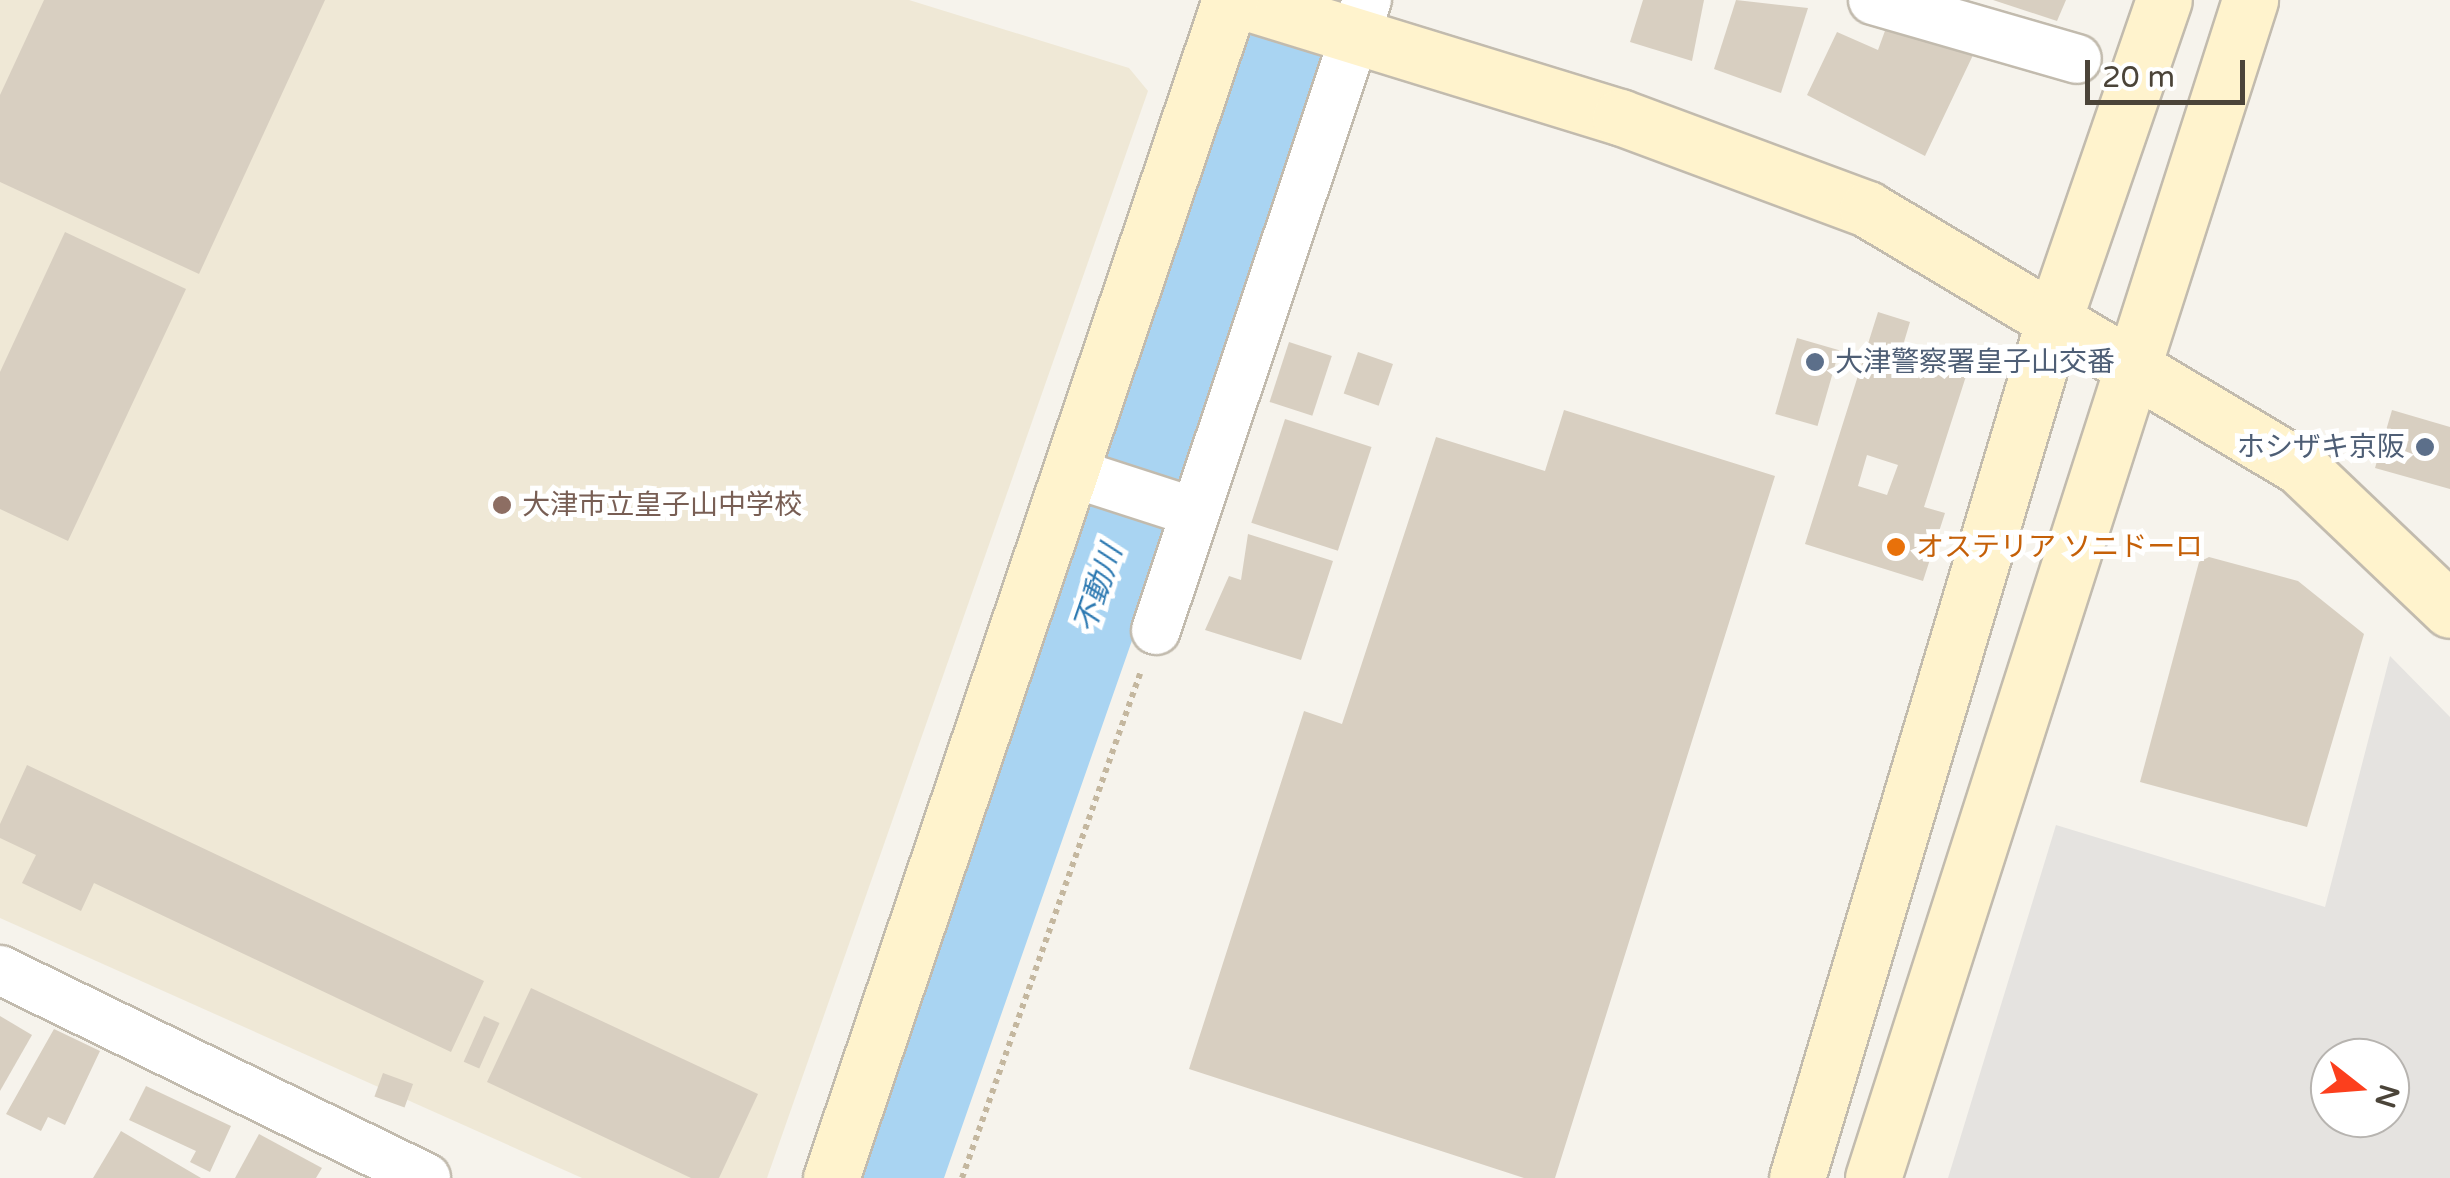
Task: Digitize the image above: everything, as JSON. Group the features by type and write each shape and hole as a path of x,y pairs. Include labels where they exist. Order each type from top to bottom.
{"street":[{"path":"1873,0 2077,59"},
{"path":"1797,1178 2054,318 2164,0"},
{"path":"1874,1178 2250,0"},
{"path":"831,1178 1070,472 1243,2 1361,18 1867,209 2300,468 2450,610"},
{"path":"1156,630 1361,18"},
{"path":"1070,472 1194,512"},
{"path":"0,970 426,1178"}],"path":[{"path":"962,1178 1156,630"}],"shaded area":[{"name":"大津市立皇子山中学校","path":"0,0 909,0 1129,68 1148,91 767,1178 582,1178 0,918"},
{"path":"2390,656 2450,717 2450,1178 1948,1178 2056,825 2325,907"}],"building":[{"path":"44,0 325,0 199,274 0,182 0,95"},
{"path":"1643,0 1704,0 1692,61 1630,42"},
{"path":"1736,0 1808,8 1781,93 1714,69"},
{"path":"1993,0 2066,0 2057,21"},
{"path":"1886,28 1974,53 1925,156 1807,95 1837,32 1878,50"},
{"path":"65,232 186,289 68,541 0,509 0,372"},
{"path":"1878,312 1910,322 1901,352 1967,373 1924,507 1945,513 1923,581 1805,544","holes":["1867,455 1898,465 1887,495 1858,486"]},
{"path":"1797,338 1839,350 1818,426 1775,414"},
{"path":"1289,342 1332,356 1312,416 1270,402"},
{"path":"1358,352 1393,364 1379,406 1344,394"},
{"path":"1564,410 1775,476 1555,1178 1524,1178 1189,1069 1304,711 1342,724 1436,437 1545,471"},
{"path":"2392,410 2450,427 2450,489 2375,468"},
{"path":"1285,419 1372,447 1338,551 1251,523"},
{"path":"1248,534 1333,561 1301,660 1205,630 1229,576 1241,580"},
{"path":"2209,557 2298,581 2364,634 2307,827 2140,782 2199,562"},
{"path":"27,765 484,981 451,1052 94,883 81,911 22,883 36,855 0,838 0,824"},
{"path":"531,988 758,1094 719,1178 691,1178 487,1082"},
{"path":"0,1016 32,1035 0,1091"},
{"path":"484,1016 500,1023 479,1069 464,1062"},
{"path":"54,1029 100,1051 65,1125 48,1117 41,1131 6,1114"},
{"path":"383,1073 413,1084 405,1107 374,1096"},
{"path":"146,1086 231,1126 210,1172 190,1162 196,1151 129,1120"},
{"path":"121,1131 201,1178 93,1178"},
{"path":"259,1134 322,1168 316,1178 235,1178"}],"waterway":[{"name":"不動川","path":"893,1178 1305,0"}],"place":[{"name":"大津警察署皇子山交番","path":"1815,362"},
{"name":"ホシザキ京阪","path":"2425,447"},
{"name":"大津市立皇子山中学校","path":"502,505"},
{"name":"オステリア ソニドーロ","path":"1896,547"}]}
